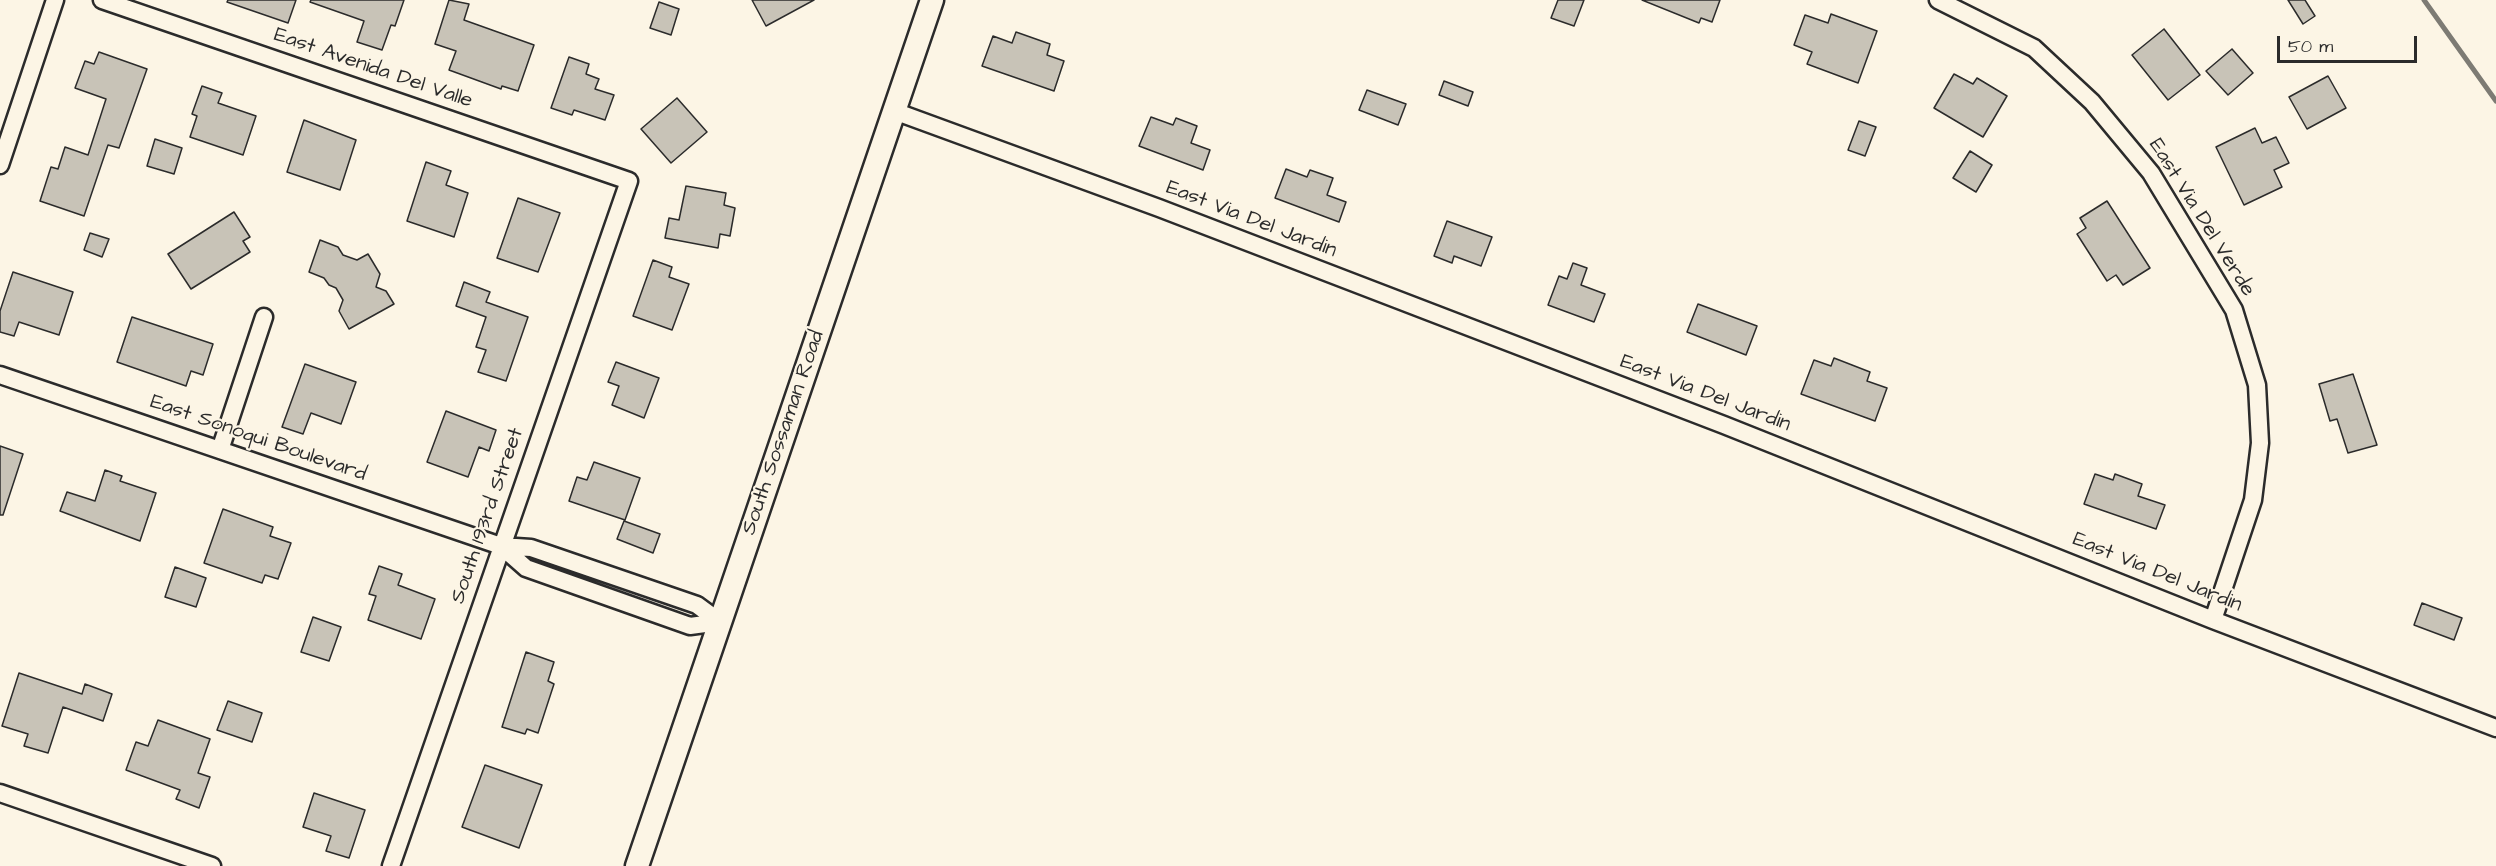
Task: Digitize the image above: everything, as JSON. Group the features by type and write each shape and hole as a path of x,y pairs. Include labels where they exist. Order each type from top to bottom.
{"main road":[{"name":"South Sossaman Road","path":"637,866 932,0"}],"street":[{"path":"0,165 56,0"},
{"name":"East Avenida Del Valle","path":"102,0 629,181"},
{"name":"East Via Del Verde","path":"1938,0 2034,48 2092,102 2151,173 2234,310 2257,385 2260,443 2253,500 2213,620"},
{"name":"East Via Del Jardin","path":"894,111 1181,216 1724,425 2213,620 2496,728"},
{"name":"South 193rd Street","path":"391,866 629,181"},
{"path":"220,450 264,317"},
{"name":"East Sonoqui Boulevard","path":"0,375 501,546 526,568 690,626 720,622"},
{"path":"0,793 212,866"}],"building":[{"path":"228,0 296,0 288,23 227,2"},
{"path":"311,0 404,0 395,26 391,25 382,50 357,42 364,21 310,2"},
{"path":"449,0 469,4 464,20 534,45 518,91 502,86 501,89 449,70 456,51 435,44"},
{"path":"752,0 814,0 766,26"},
{"path":"1558,0 1584,0 1574,26 1551,18"},
{"path":"1642,0 1720,0 1712,22 1701,18 1699,23"},
{"path":"2288,0 2305,0 2315,16 2303,24"},
{"path":"659,2 679,9 671,35 650,28"},
{"path":"1831,14 1877,31 1858,83 1807,64 1812,52 1794,45 1805,15 1828,23"},
{"path":"2164,29 2200,75 2168,100 2132,55"},
{"path":"1016,32 1050,44 1047,55 1064,61 1054,91 982,66 993,36 1012,43"},
{"path":"2232,49 2253,73 2228,95 2206,71"},
{"path":"99,52 147,69 119,148 108,145 84,216 40,201 51,167 58,169 65,147 88,155 106,99 75,88 85,61 94,64"},
{"path":"569,57 589,64 586,74 599,79 595,89 614,95 605,120 574,110 572,115 551,108"},
{"path":"1954,74 1973,84 1977,78 2007,96 1983,137 1934,108"},
{"path":"2328,76 2346,108 2307,129 2289,97"},
{"path":"1444,81 1473,92 1468,106 1439,95"},
{"path":"202,86 222,93 218,103 256,116 243,155 190,137 197,116 192,114"},
{"path":"1367,90 1406,104 1398,125 1359,110"},
{"path":"677,98 707,132 671,163 641,129"},
{"path":"1151,117 1173,125 1176,118 1197,126 1191,143 1210,150 1203,170 1139,146"},
{"path":"304,120 356,140 340,190 287,172"},
{"path":"1859,121 1876,127 1865,156 1848,150"},
{"path":"2255,128 2262,143 2276,137 2289,163 2274,170 2282,187 2244,205 2216,147"},
{"path":"155,139 182,148 174,174 147,166"},
{"path":"1970,151 1992,165 1976,192 1953,178"},
{"path":"426,162 451,171 446,185 468,193 454,237 407,221"},
{"path":"1286,169 1307,177 1310,170 1333,178 1327,195 1346,202 1339,222 1275,198"},
{"path":"686,186 726,193 724,205 735,208 730,236 720,234 718,248 665,238 669,218 679,220"},
{"path":"518,198 560,213 538,272 497,258"},
{"path":"2107,201 2150,268 2123,285 2116,275 2107,281 2077,234 2086,228 2080,218"},
{"path":"234,212 250,237 243,241 250,252 191,289 168,254"},
{"path":"1447,221 1492,237 1481,266 1454,256 1452,263 1434,256"},
{"path":"90,233 109,239 102,257 84,250"},
{"path":"320,240 338,247 343,255 357,260 368,254 380,274 376,287 386,291 394,304 349,329 339,311 343,300 336,288 329,285 324,278 309,272"},
{"path":"653,260 672,267 669,277 689,284 672,330 633,316"},
{"path":"1573,263 1587,268 1581,285 1605,294 1594,322 1548,305 1559,276 1567,279"},
{"path":"13,272 73,292 59,335 19,322 14,336 0,332 0,311"},
{"path":"464,282 490,292 486,302 528,317 506,381 478,372 486,350 476,347 486,317 456,306"},
{"path":"1698,304 1757,326 1746,355 1687,332"},
{"path":"132,317 213,344 203,375 191,371 186,386 117,362"},
{"path":"1834,358 1870,372 1867,381 1887,388 1875,421 1801,394 1814,360 1831,366"},
{"path":"616,362 659,378 644,418 612,405 619,386 608,382"},
{"path":"305,364 356,382 341,424 311,413 303,434 282,427"},
{"path":"2353,374 2377,445 2348,453 2337,419 2330,421 2319,384"},
{"path":"446,411 496,430 489,451 479,447 468,477 427,462"},
{"path":"0,446 23,454 3,515 0,515"},
{"path":"594,462 640,478 625,520 569,501 577,477 587,480"},
{"path":"105,470 122,476 120,481 156,493 140,541 60,511 67,492 95,501"},
{"path":"2095,474 2113,480 2115,474 2142,484 2138,496 2165,505 2156,529 2084,504"},
{"path":"223,509 273,527 270,536 291,543 278,579 265,575 262,583 204,563"},
{"path":"624,521 660,534 653,553 617,539"},
{"path":"379,566 402,574 398,585 435,599 421,639 368,620 376,596 369,594"},
{"path":"175,567 206,578 196,607 165,597"},
{"path":"2422,603 2462,618 2454,640 2414,625"},
{"path":"313,617 341,627 329,661 301,652"},
{"path":"526,652 554,662 548,681 554,684 538,733 527,729 525,734 502,727"},
{"path":"19,673 82,694 85,684 112,694 103,721 63,707 48,753 24,746 28,734 2,726"},
{"path":"228,701 262,713 252,742 217,730"},
{"path":"158,720 210,739 198,773 210,777 199,808 176,799 180,790 126,770 136,742 148,746"},
{"path":"485,765 542,785 519,848 462,827"},
{"path":"314,793 365,810 349,858 326,851 331,836 303,827"}],"waterway":[{"path":"2424,0 2496,101"}]}
